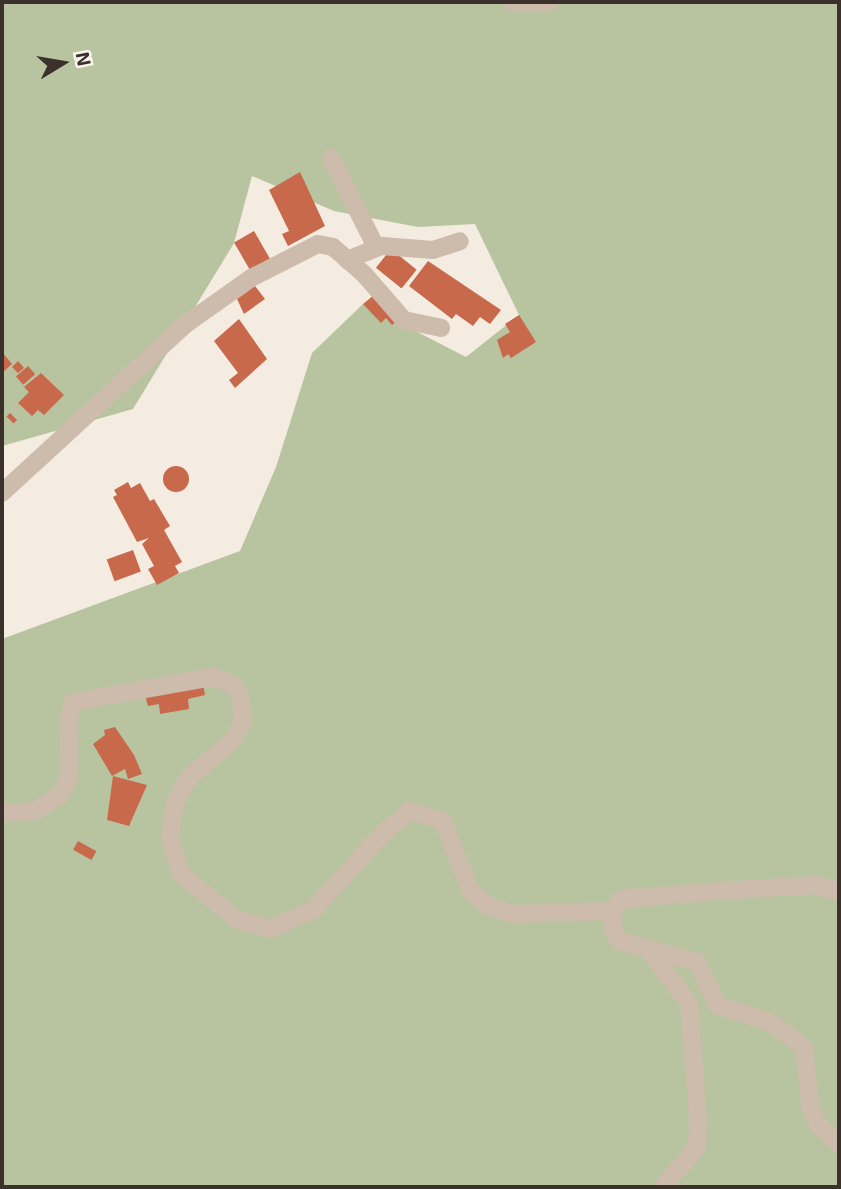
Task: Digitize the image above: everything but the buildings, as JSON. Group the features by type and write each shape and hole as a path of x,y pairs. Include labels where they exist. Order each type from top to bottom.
{"street":[{"path":"512,2 550,2"},
{"path":"331,158 376,247"},
{"path":"347,260 376,247 433,250 460,241"},
{"path":"2,492 186,324 251,278 318,244 333,247 404,320 441,328"},
{"path":"2,813 35,811 61,794 69,777 68,722 73,702 214,677 235,686 241,698 243,722 232,740 188,778 175,803 170,838 181,874 236,919 270,929 313,910 384,832 410,811 443,821 470,890 488,906 513,914 612,911"},
{"path":"839,892 816,885 730,890 622,900 612,911 613,931 620,941 697,962 718,1005 770,1022 804,1047 811,1108 817,1123 839,1144"},
{"path":"649,951 688,1003 698,1118 697,1147 663,1187"}],"green space":[{"path":"2,2 839,2 839,1187 2,1187 2,639 240,551 276,467 312,353 363,304 466,357 519,315 475,224 418,227 334,211 252,176 234,243 133,409 2,446"}]}
